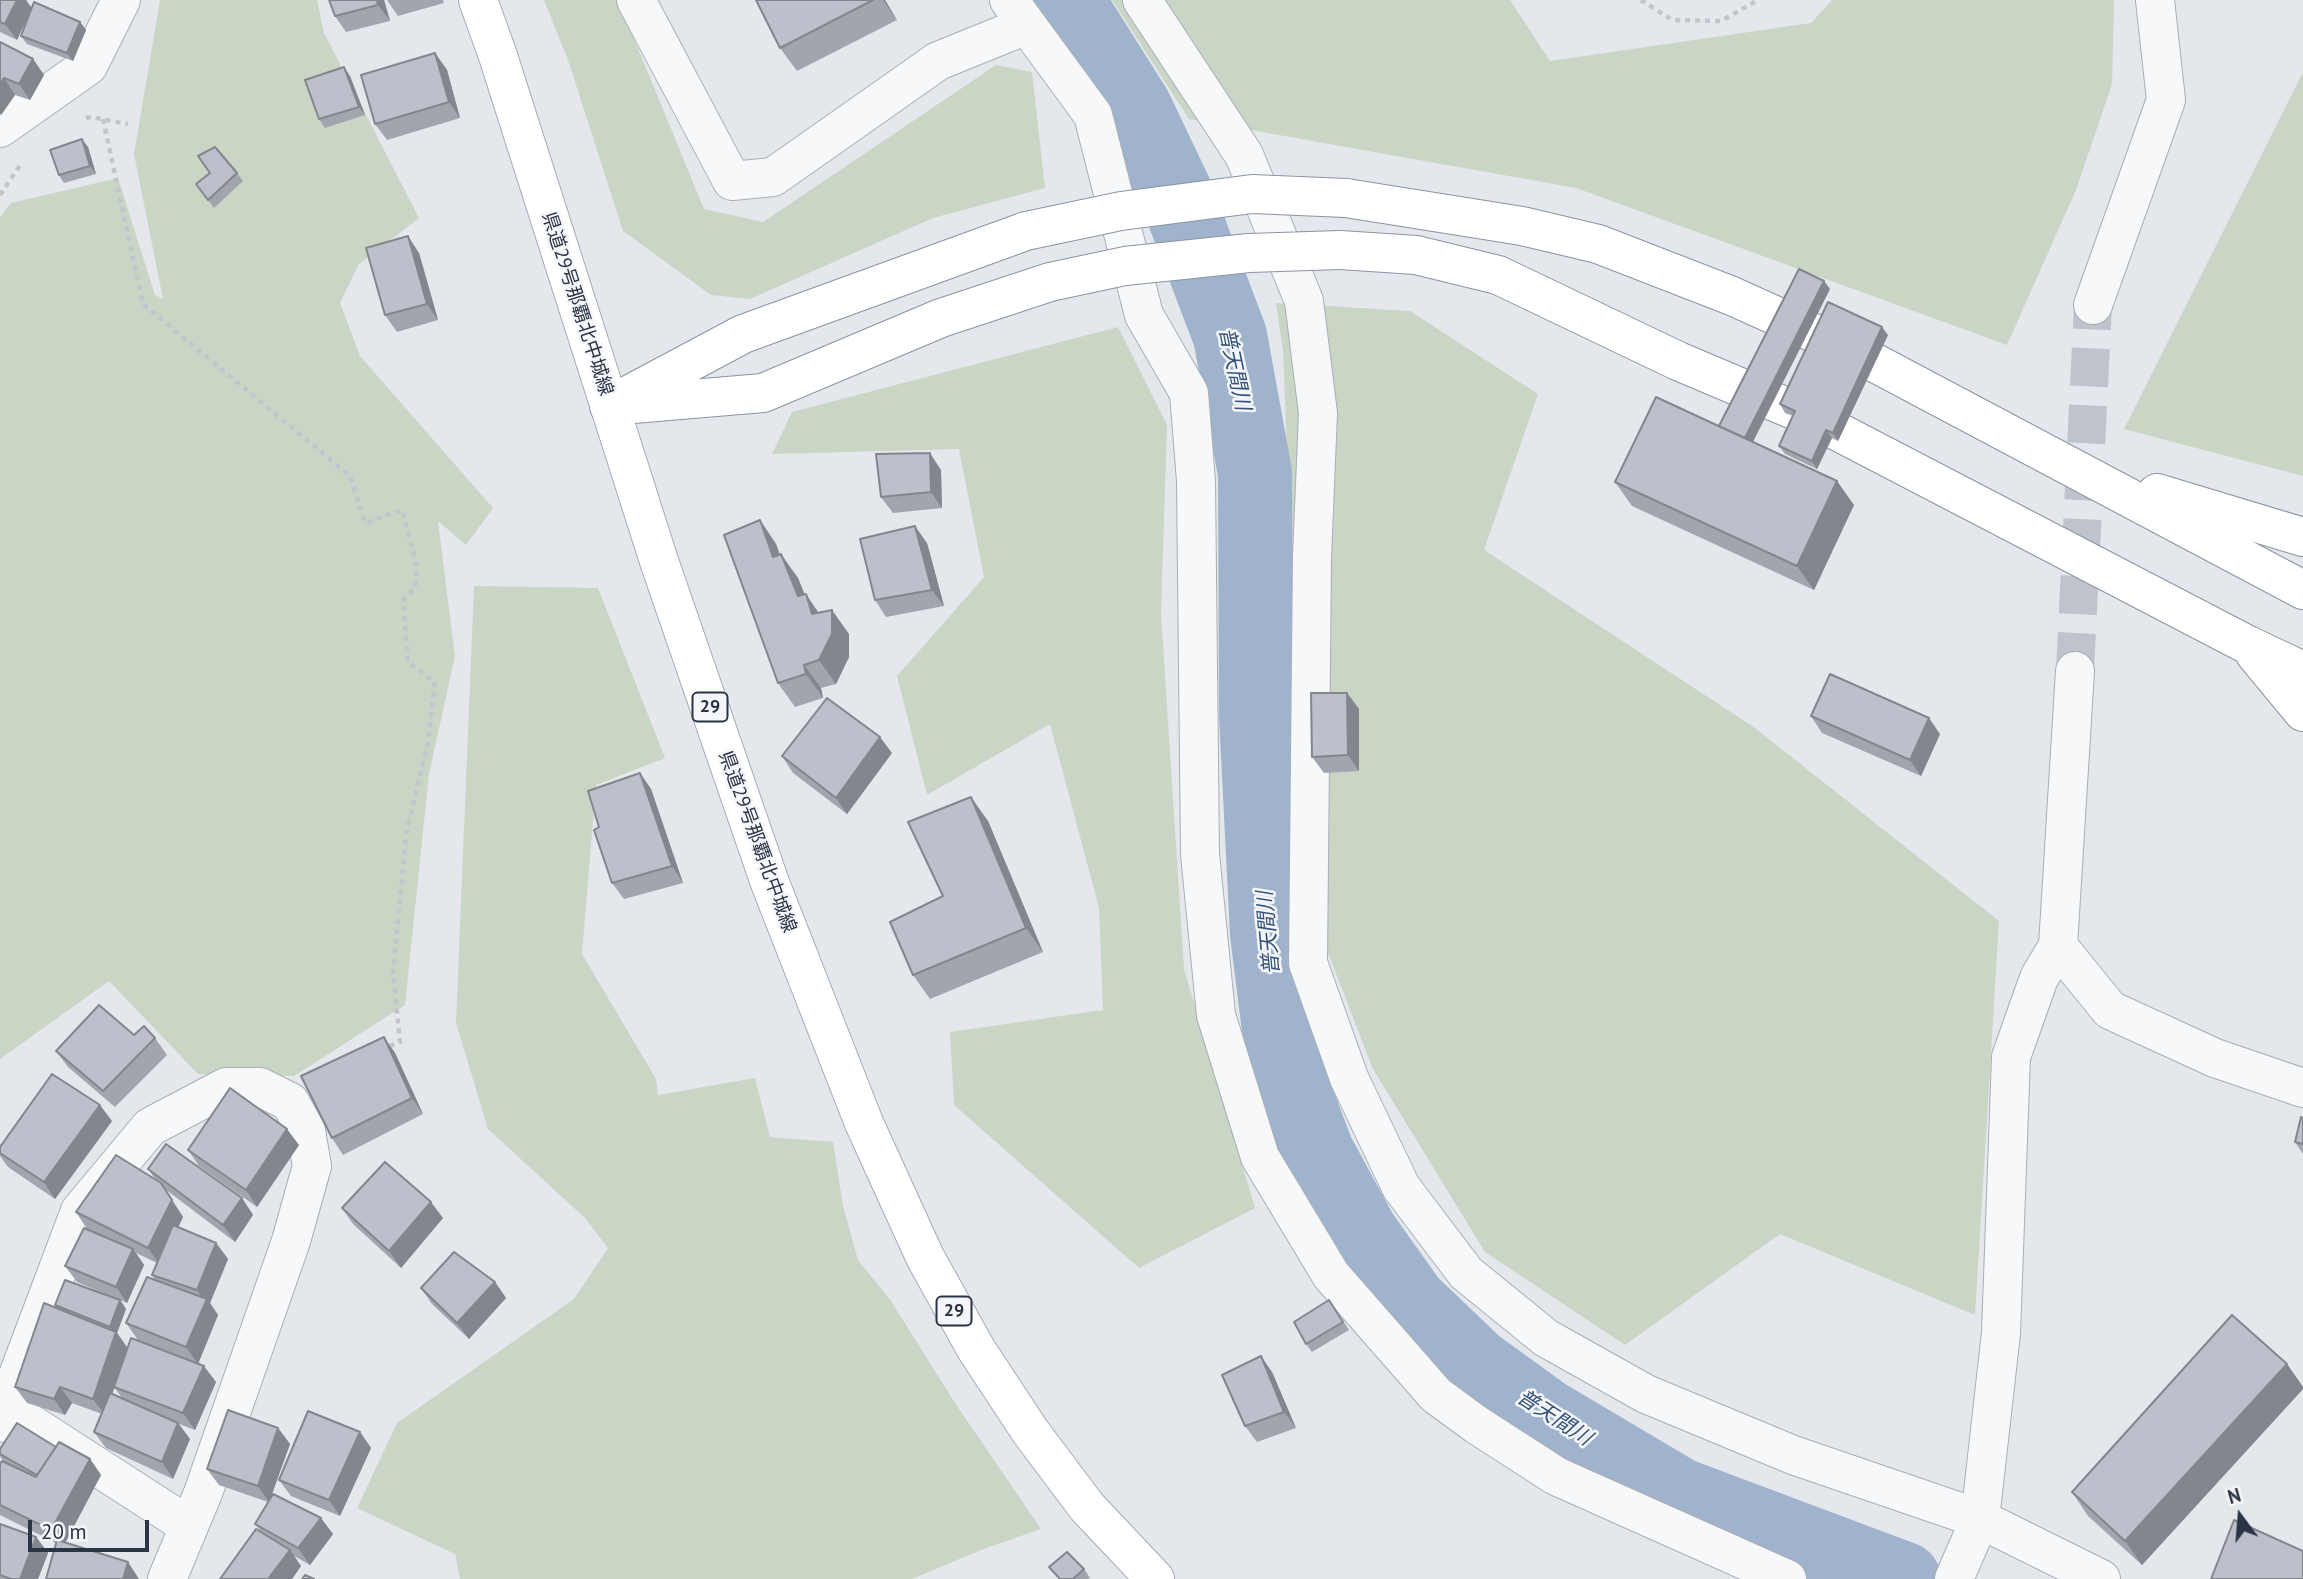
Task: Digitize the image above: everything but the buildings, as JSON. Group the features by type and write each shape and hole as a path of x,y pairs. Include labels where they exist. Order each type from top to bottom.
{"main road":[{"name":"県道29号那覇北中城線","path":"478,0 660,561 770,883 864,1123 925,1257 976,1349 1030,1431 1087,1507 1155,1579"},
{"path":"609,406 743,334 1026,231 1121,211 1252,194 1346,198 1522,226 1598,244 1732,296 1845,346 2303,590"},
{"path":"609,406 763,393 941,318 1050,282 1125,266 1249,253 1340,250 1416,255 1499,275 1678,361 1808,416 2303,671"},
{"path":"2074,468 2303,537"},
{"path":"2248,645 2303,712"}],"street":[{"path":"0,128 88,66 121,0"},
{"path":"636,0 732,181 773,177 938,61 1018,13 1093,115 1144,315 1189,393 1196,481 1200,854 1216,1015 1260,1157 1331,1275 1436,1395 1556,1476 1787,1579"},
{"path":"1142,0 1244,155 1304,300 1318,413 1312,557 1308,964 1349,1078 1401,1187 1466,1273 1546,1338 1646,1394 1793,1455 1979,1521 2101,1579"},
{"path":"2093,305 2166,100 2155,0"},
{"path":"1954,1579 1979,1521 2001,1333 2011,1057 2039,978 2058,946 2076,671"},
{"path":"2058,946 2110,1010 2216,1058 2303,1088"},
{"path":"168,1578 203,1493 291,1241 312,1166 306,1131 290,1102 260,1087 226,1087 150,1128 80,1211 2,1412 189,1526"}],"path":[{"path":"1641,0 1672,20 1721,21 1758,0"},
{"path":"103,119 143,304 350,476 365,523 402,510 417,567 415,588 402,600 408,662 435,682 428,742 405,849 393,973 400,1042 376,1051"}],"green space":[{"path":"160,0 317,0 324,33 419,218 359,264 340,303 360,356 493,508 466,545 438,521 455,656 429,774 405,1005 294,1076 198,1074 109,981 0,1059 0,217 11,203 118,178 155,295 163,299 134,154"},
{"path":"544,0 618,0 704,209 763,222 996,65 1032,72 1045,188 933,218 750,299 711,295 623,231 568,60"},
{"path":"1112,0 1510,0 1550,61 1811,23 1832,0 2114,0 2112,84 2076,190 2007,345 1576,188 1189,119"},
{"path":"2303,72 2303,476 2124,429"},
{"path":"1276,303 1410,311 1538,394 1484,550 1755,728 1999,921 1975,1315 1780,1234 1625,1345 1485,1252 1373,1069 1325,945 1293,600 1283,351"},
{"path":"1118,327 1167,425 1161,613 1184,969 1255,1208 1139,1268 954,1105 950,1032 1103,1010 1099,908 1050,724 927,795 897,676 984,577 959,449 772,454 792,412"},
{"path":"474,586 598,588 665,758 596,785 582,954 656,1079 658,1095 755,1078 770,1137 833,1142 843,1206 858,1260 891,1301 955,1403 1041,1529 981,1550 912,1579 460,1579 455,1554 357,1508 397,1423 574,1299 608,1248 585,1218 488,1129 456,1023"}],"waterway":[{"name":"普天間川","path":"1067,0 1135,108 1176,194 1230,336 1255,473 1256,716 1267,934 1283,1061 1317,1152 1361,1233 1410,1302 1476,1365 1545,1415 1680,1495 1904,1579"}],"tunnel":[{"path":"2075,671 2093,305"}]}
